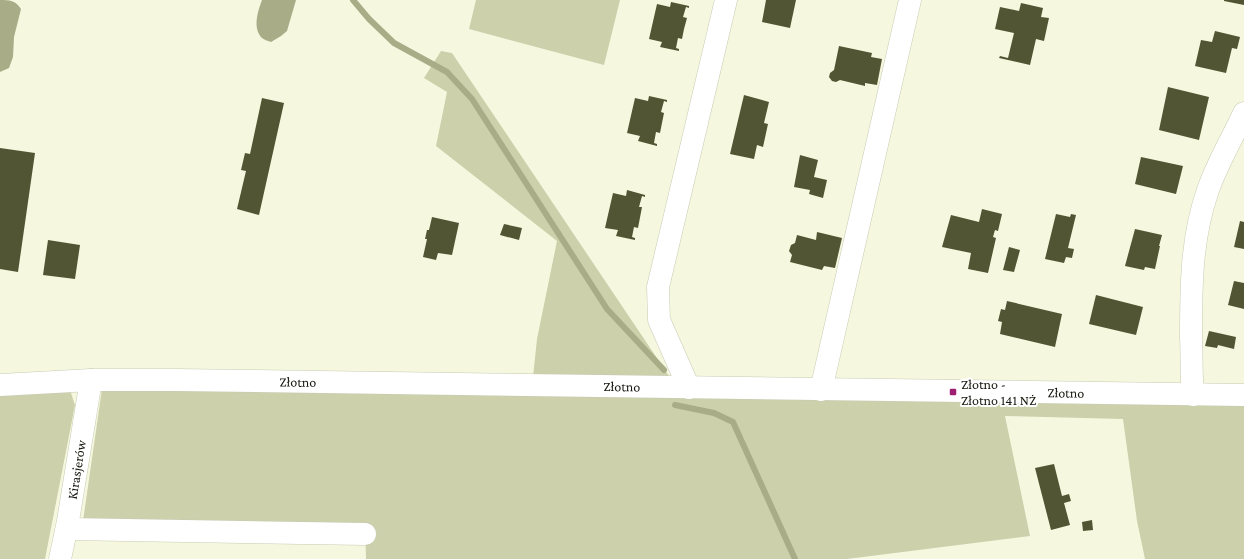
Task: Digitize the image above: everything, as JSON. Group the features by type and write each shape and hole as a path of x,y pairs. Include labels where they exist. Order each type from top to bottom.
{"street":[{"path":"689,388 659,320 658,287 726,0"},
{"path":"821,390 910,0"},
{"path":"1194,395 1191,332 1192,268 1196,237 1208,190 1218,166 1244,114"},
{"name":"Złotno","path":"0,384 91,380 1244,395"},
{"name":"Kirasjerów","path":"60,559 91,380"},
{"path":"66,529 365,534"}],"shaded area":[{"path":"0,0 12,1 21,9 14,37 13,57 9,68 0,72"},
{"path":"262,0 296,0 287,31 271,42 262,38 257,29 257,19"},
{"path":"476,0 620,0 604,65 469,29"},
{"path":"441,51 452,53 671,379 533,377 537,339 557,241 436,146 447,92 424,78"},
{"path":"102,389 1244,405 1244,559 1145,559 1137,521 1123,419 1005,416 1030,536 847,559 366,559 365,524 83,521"},
{"path":"70,390 75,405 45,559 0,559 0,396"}],"building":[{"path":"766,0 796,0 790,28 762,22"},
{"path":"1244,0 1244,5 1224,1"},
{"path":"671,2 689,6 689,8 686,7 683,17 687,18 682,39 678,38 676,48 679,49 679,51 660,47 662,42 649,39 657,4 670,7"},
{"path":"1021,3 1043,8 1041,17 1049,18 1044,41 1036,39 1030,65 999,58 1000,56 1008,58 1014,33 995,29 1000,7 1019,11"},
{"path":"1215,31 1240,37 1237,49 1232,48 1226,73 1195,66 1201,40 1212,42"},
{"path":"839,46 872,53 871,57 882,59 877,85 865,83 865,86 840,80 836,82 832,81 829,77 830,73 834,70"},
{"path":"1168,87 1209,97 1199,140 1159,130"},
{"path":"744,95 769,102 764,123 768,124 763,147 757,145 754,159 730,154"},
{"path":"649,96 667,100 667,102 664,101 661,112 664,113 660,133 656,132 654,143 657,144 657,146 638,141 640,136 627,133 635,98 648,101"},
{"path":"262,98 284,103 259,215 237,209 246,171 241,170 245,153 250,154"},
{"path":"0,148 35,153 18,272 0,269"},
{"path":"800,155 818,160 814,177 827,180 823,198 809,194 810,190 794,187"},
{"path":"1141,157 1183,166 1176,194 1135,184"},
{"path":"627,190 645,195 645,197 642,196 639,207 642,207 638,228 634,227 632,237 635,238 635,240 616,236 618,230 605,228 613,193 626,196"},
{"path":"982,209 1002,214 998,231 995,230 993,237 996,238 988,273 968,269 971,253 942,247 951,215 979,222"},
{"path":"1056,214 1070,217 1071,214 1076,215 1068,248 1074,249 1072,258 1066,257 1064,263 1045,259"},
{"path":"432,217 459,223 452,255 438,253 436,260 423,257 427,239 425,239 427,230 429,230"},
{"path":"1240,221 1244,222 1244,249 1234,247"},
{"path":"504,224 522,228 519,240 500,235"},
{"path":"1135,229 1162,235 1155,269 1145,267 1144,270 1125,266"},
{"path":"817,232 842,238 835,268 824,266 822,270 790,262 792,255 789,251 791,245 795,243 797,235 816,240"},
{"path":"48,240 80,245 75,279 43,275"},
{"path":"1009,247 1020,250 1014,272 1003,270"},
{"path":"1234,281 1244,283 1244,309 1228,305"},
{"path":"1096,295 1143,307 1136,335 1089,324"},
{"path":"1007,301 1062,314 1055,347 1000,334 1002,322 998,321 1001,309 1005,310"},
{"path":"1209,331 1236,337 1234,349 1218,345 1217,348 1205,346"},
{"path":"1054,464 1062,496 1069,494 1071,501 1064,503 1070,525 1051,530 1035,468"},
{"path":"1092,520 1093,530 1083,531 1082,522"}],"waterway":[{"path":"353,0 369,19 394,43 447,72 472,99 607,309 664,370"},
{"path":"675,405 714,413 733,422 795,559"}],"place":[{"name":"Złotno - Złotno 141 NŻ","path":"953,392"}]}
